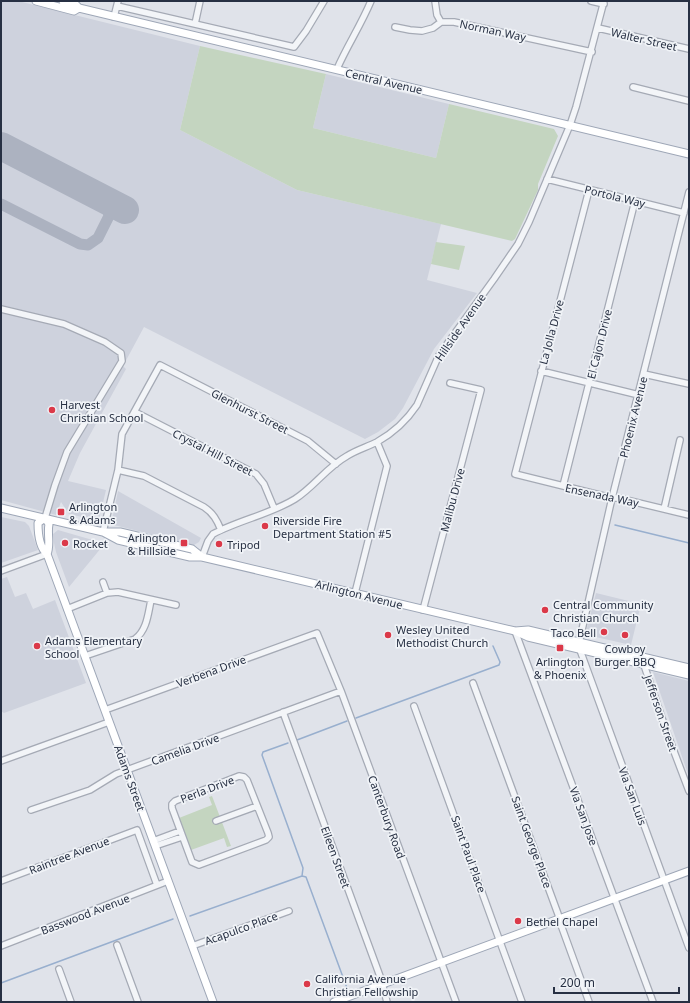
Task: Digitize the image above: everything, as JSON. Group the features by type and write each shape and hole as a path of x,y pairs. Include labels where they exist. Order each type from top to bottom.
{"main road":[{"name":"Central Avenue","path":"36,1 74,10 78,8 689,154"},
{"name":"Central Avenue","path":"63,1 75,4 78,8"},
{"name":"Arlington Avenue","path":"1,508 103,532 120,532 192,549 202,557 424,610 515,631 528,630 658,668 689,675"},
{"name":"Adams Street","path":"45,518 38,523 38,533 42,546 48,554 213,1002"},
{"name":"Arlington Avenue","path":"580,646 642,657 689,668"},
{"path":"334,1002 689,871"}],"street":[{"path":"194,24 200,1"},
{"path":"114,17 118,3 194,24 294,47 306,31 324,1"},
{"path":"337,69 371,1"},
{"path":"435,1 437,14 441,22"},
{"path":"591,1 604,2"},
{"name":"Hillside Avenue","path":"202,557 210,537 221,530 294,500 346,456 377,442 394,430 413,411 439,355 518,244 529,222 570,125 592,52 604,2"},
{"name":"Norman Way","path":"395,27 410,30 422,30 433,28 441,22 465,23 592,52"},
{"name":"Walter Street","path":"598,28 689,49"},
{"path":"633,87 689,101"},
{"name":"Portola Way","path":"546,179 684,213"},
{"name":"La Jolla Drive","path":"515,474 540,371 589,190"},
{"name":"Phoenix Avenue","path":"580,646 612,498 689,192"},
{"name":"El Cajon Drive","path":"563,486 635,201"},
{"path":"1,309 64,324 105,342 121,353 122,361 67,452 45,518"},
{"name":"Glenhurst Street","path":"135,412 160,365 308,441 336,464"},
{"path":"540,371 639,395"},
{"path":"644,374 689,384"},
{"name":"Malibu Drive","path":"424,610 481,390 450,383"},
{"path":"103,532 118,470 122,434 135,412"},
{"name":"Crystal Hill Street","path":"135,412 256,474 264,484 274,508"},
{"path":"664,509 680,440"},
{"path":"355,594 387,466 377,442"},
{"path":"118,470 144,476 204,507 215,518 221,530"},
{"name":"Ensenada Way","path":"515,474 689,515"},
{"path":"1,571 48,554"},
{"path":"103,582 107,593"},
{"path":"67,609 107,593 118,592 176,605"},
{"path":"85,656 136,639 142,634 151,600"},
{"name":"Via San Jose","path":"515,631 653,1002"},
{"name":"Canterbury Road","path":"317,633 341,691 456,1002"},
{"name":"Verbena Drive","path":"105,710 317,633"},
{"name":"Via San Luis","path":"580,646 689,948"},
{"name":"Jefferson Street","path":"642,657 689,791"},
{"path":"648,675 650,670 658,668"},
{"name":"Saint George Place","path":"473,683 589,1002"},
{"name":"Camelia Drive","path":"31,810 90,790 106,779 127,770 341,691"},
{"name":"Saint Paul Place","path":"414,706 522,1002"},
{"name":"Eileen Street","path":"283,712 382,984 387,1002"},
{"path":"1,761 109,722"},
{"name":"Perla Drive","path":"181,834 172,804 175,801 239,776 244,777 246,780 258,806"},
{"path":"154,843 181,834 192,862 199,865 266,840 268,837 268,833 258,806 216,821"},
{"name":"Raintree Avenue","path":"1,881 137,830 157,885"},
{"name":"Basswood Avenue","path":"1,946 168,882"},
{"name":"Acapulco Place","path":"192,946 289,911"},
{"path":"117,945 138,1002"},
{"path":"59,968 71,1002"}],"shaded area":[{"path":"1,1 18,1 200,46 180,130 297,190 441,224 427,280 477,293 434,349 403,408 395,419 378,432 365,439 144,327 123,366 126,369 80,453 68,481 106,490 99,519 95,520 69,514 61,502 56,515 1,500 1,313 10,315 13,308 1,305"},
{"path":"326,74 449,104 436,158 313,128"},
{"path":"118,491 201,538 199,542 194,545 114,525 112,520"},
{"path":"1,517 25,522 29,526 38,550 1,563"},
{"path":"58,530 96,541 106,542 69,587 54,543 53,534"},
{"name":"Adams Elementary School","path":"7,577 15,597 26,593 33,609 55,600 86,683 4,713 1,711 1,579"},
{"path":"596,593 641,604 631,645 587,635 586,632"},
{"path":"653,672 689,681 689,777"}],"green space":[{"path":"200,46 326,74 313,128 436,158 449,104 554,129 558,136 538,184 538,190 515,239 512,241 297,190 180,130"},
{"path":"436,242 465,246 459,270 431,264"},
{"path":"212,796 231,846 227,847 224,838 191,850 179,818 212,805 209,797"}],"waterway":[{"path":"615,525 689,543"},
{"path":"356,718 499,665 500,662 493,646"},
{"path":"297,740 347,721"},
{"path":"288,743 263,752 262,755 303,868 302,876"},
{"path":"190,916 302,876 306,877 347,988"},
{"path":"1,983 173,919"}],"taxiway":[{"path":"1,204 80,244 88,245 98,238 109,216 106,200"}],"runway":[{"path":"1,146 125,210"}],"place":[{"name":"Harvest Christian School","path":"52,410"},
{"name":"Arlington & Adams","path":"61,512"},
{"name":"Riverside Fire Department Station #5","path":"265,526"},
{"name":"Rocket","path":"65,543"},
{"name":"Arlington & Hillside","path":"184,543"},
{"name":"Tripod","path":"219,544"},
{"name":"Central Community Christian Church","path":"545,610"},
{"name":"Taco Bell","path":"604,632"},
{"name":"Wesley United Methodist Church","path":"388,635"},
{"name":"Cowboy Burger BBQ","path":"625,635"},
{"name":"Adams Elementary School","path":"37,646"},
{"name":"Arlington & Phoenix","path":"560,648"},
{"name":"Bethel Chapel","path":"518,921"},
{"name":"California Avenue Christian Fellowship","path":"307,984"}]}
